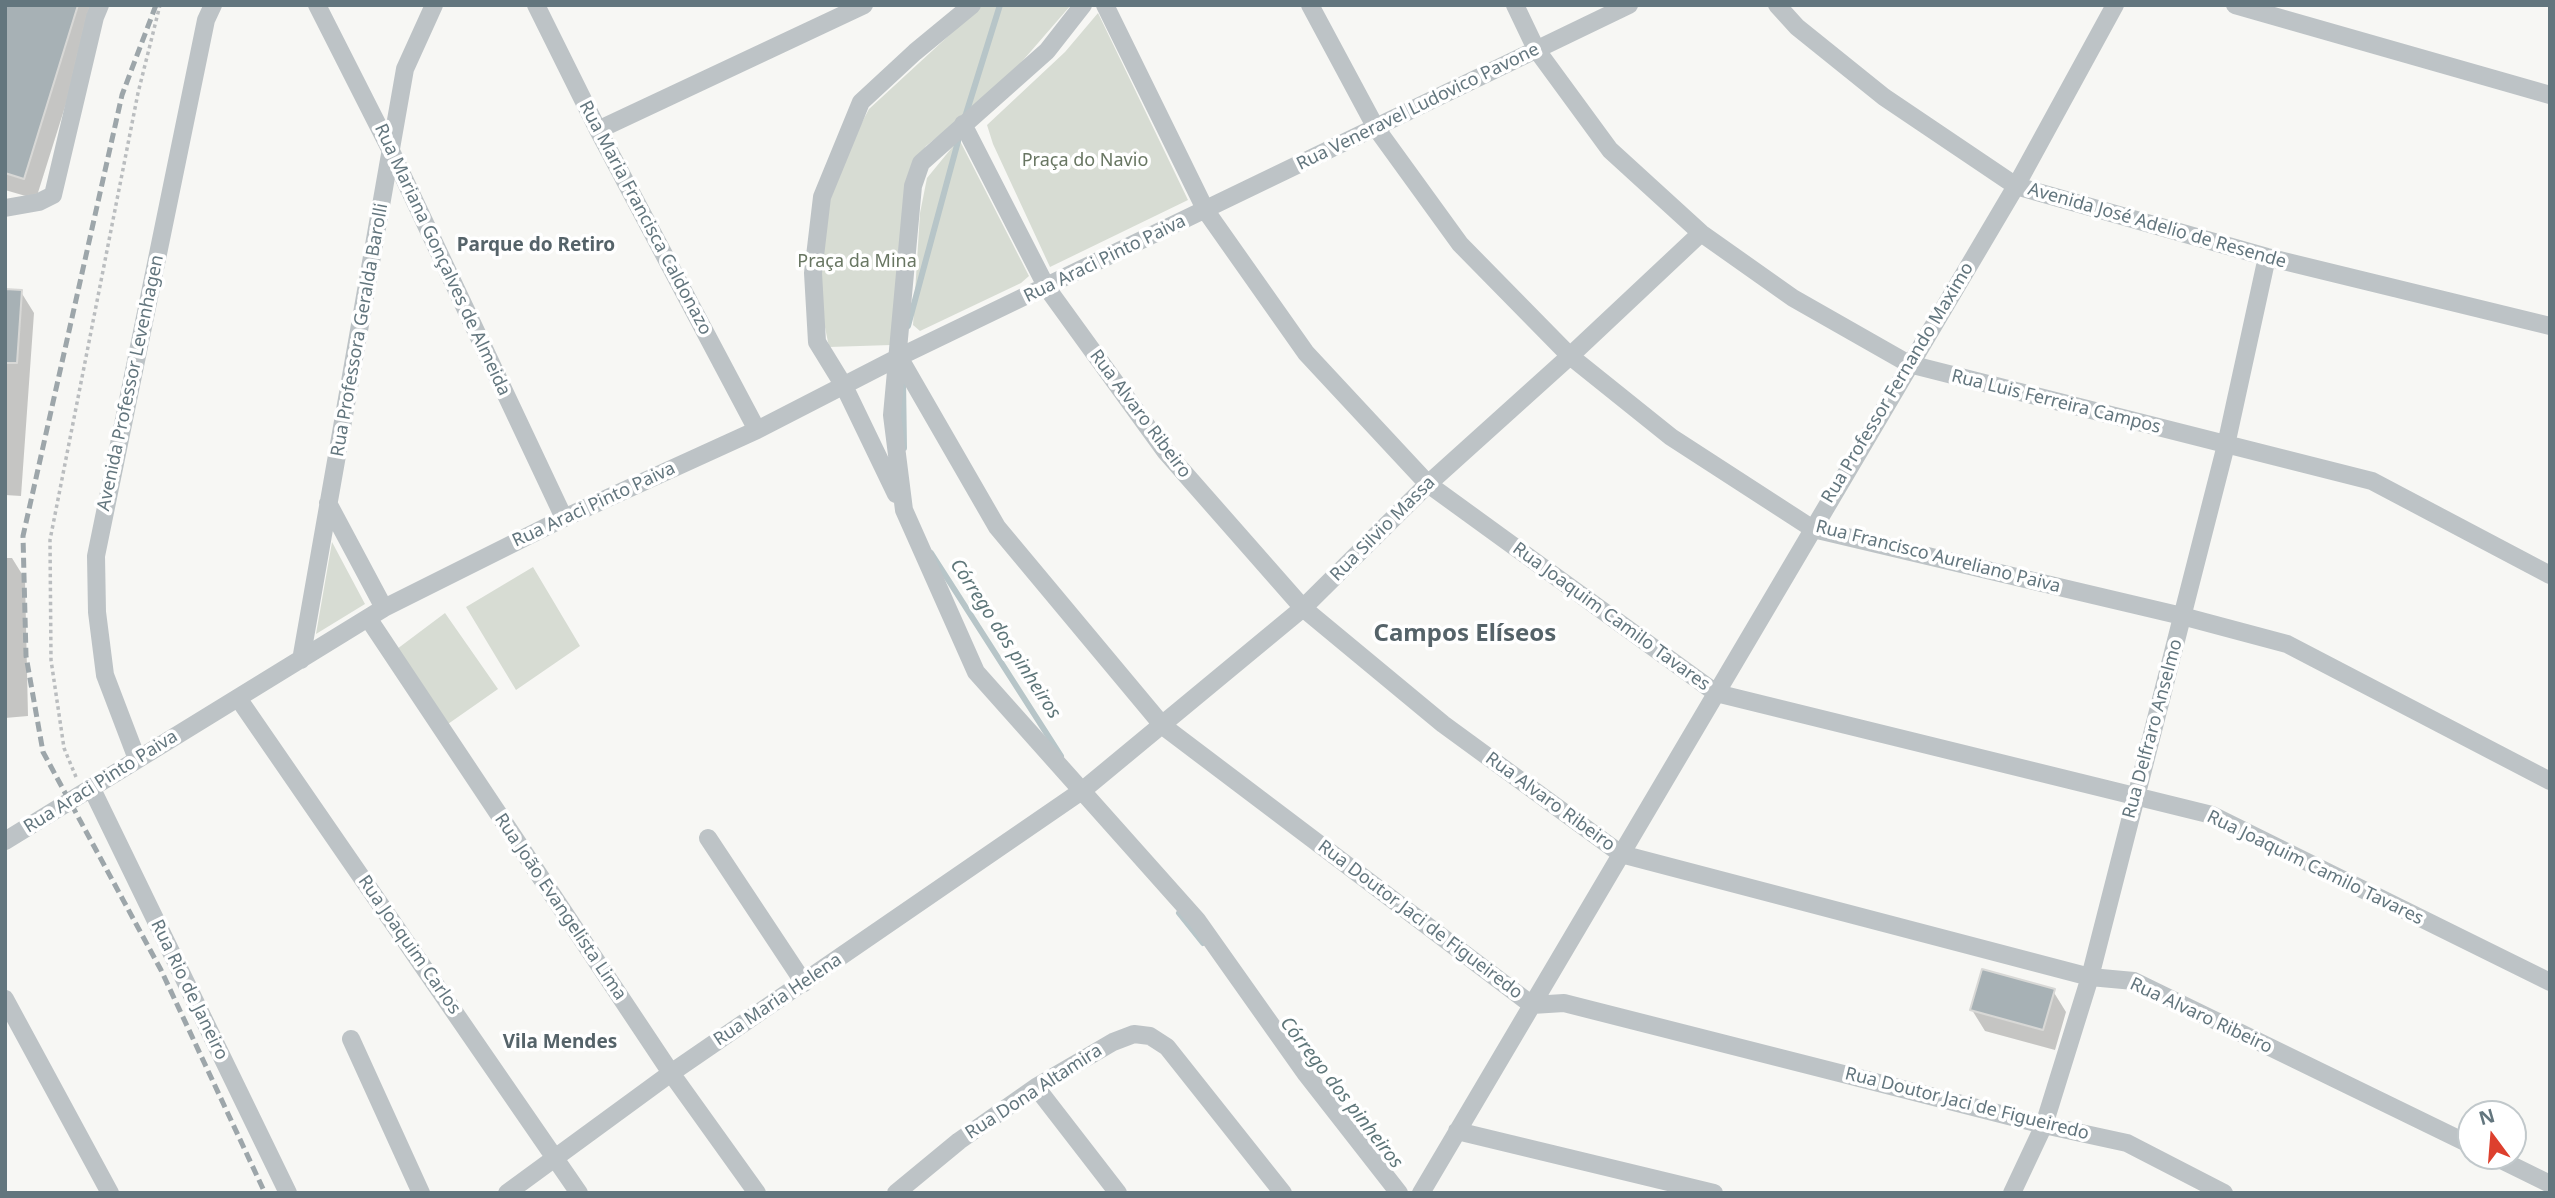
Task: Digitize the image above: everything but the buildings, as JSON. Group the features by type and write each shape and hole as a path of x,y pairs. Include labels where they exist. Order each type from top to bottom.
{"street":[{"path":"5,208 39,202 53,195 94,17 100,5"},
{"name":"Avenida Professor Levenhagen","path":"138,759 105,675 97,612 96,556 206,20 213,5"},
{"name":"Rua Mariana Gonçalves de Almeida","path":"317,5 392,153 564,517"},
{"name":"Rua Professora Geralda Barolli","path":"301,660 405,69 434,5"},
{"name":"Rua Maria Francisca Caldonazo","path":"536,5 598,130 757,430"},
{"path":"598,130 864,5"},
{"path":"972,5 915,52 861,102 822,197 813,273 817,342 844,386 904,510 976,672 1197,920 1306,1074 1399,1193"},
{"path":"904,510 892,415 913,187 921,163 963,124 1002,94 1047,51 1083,5"},
{"name":"Rua Joaquim Camilo Tavares","path":"1105,5 1206,211 1306,353 1428,484 1716,693 2211,815 2550,982"},
{"name":"Rua Francisco Aureliano Paiva","path":"1310,5 1376,128 1460,244 1570,356 1671,437 1813,529 2182,616 2287,644 2550,781"},
{"name":"Rua Luis Ferreira Campos","path":"1515,5 1536,49 1610,150 1701,233 1793,299 1909,364 2372,481 2550,575"},
{"name":"Rua Veneravel Ludovico Pavone","path":"1206,211 1629,5"},
{"name":"Avenida José Adelio de Resende","path":"1777,5 1797,27 1884,97 2016,186 2267,257 2550,326"},
{"name":"Rua Professor Fernando Maximo","path":"1421,1193 2016,186 2115,5"},
{"path":"2235,5 2550,95"},
{"name":"Rua Alvaro Ribeiro","path":"963,124 1047,288 1165,451 1303,608 1443,724 1621,854 2090,977 2134,981 2457,1138"},
{"name":"Rua Araci Pinto Paiva","path":"5,841 384,608 564,517 757,430 899,357 1206,211"},
{"name":"Rua Silvio Massa","path":"1054,812 1163,726 1303,608 1428,484 1701,233"},
{"name":"Rua Delfraro Anselmo","path":"2012,1193 2044,1125 2090,977 2226,445 2267,257"},
{"name":"Rua Doutor Jaci de Figueiredo","path":"899,357 997,527 1163,726 1532,1005 1564,1003 2044,1125 2127,1143 2224,1193"},
{"path":"328,503 384,608"},
{"name":"Rua João Evangelista Lima","path":"368,618 671,1073 757,1193"},
{"name":"Rua Joaquim Carlos","path":"238,698 579,1193"},
{"name":"Rua Rio de Janeiro","path":"87,790 288,1193"},
{"name":"Rua Maria Helena","path":"507,1193 671,1073 1054,812"},
{"path":"708,838 804,983"},
{"path":"5,999 110,1193"},
{"name":"Rua Dona Altamira","path":"907,1189 959,1141 1036,1087 1113,1042 1134,1034 1150,1036 1167,1047 1283,1193"},
{"path":"351,1039 421,1193"},
{"path":"1036,1087 1118,1193"},
{"path":"1457,1131 1714,1193"},
{"path":"2522,1170 2550,1184"}],"path":[{"path":"87,790 64,748 51,660 50,540 138,93 160,5"}],"green space":[{"name":"Praça da Mina","path":"982,5 1071,5 999,88 926,146 907,178 891,345 829,347 813,268 822,197 869,109"},
{"name":"Praça do Navio","path":"1098,13 1188,200 1050,267 993,144 987,125 1065,52"},
{"path":"959,139 1029,276 1021,283 920,331 913,325 920,213 927,178"},
{"path":"332,542 365,604 316,634"},
{"path":"533,567 580,646 516,690 466,607"},
{"path":"445,613 498,689 448,724 397,649"}],"waterway":[{"name":"Córrego dos pinheiros","path":"965,117 1000,5"},
{"name":"Córrego dos pinheiros","path":"908,326 960,134"},
{"name":"Córrego dos pinheiros","path":"903,379 904,448"},
{"name":"Córrego dos pinheiros","path":"931,553 1061,756"},
{"name":"Córrego dos pinheiros","path":"1179,913 1203,943"}],"railway":[{"path":"156,5 122,95 23,536 26,656 43,752 161,970 265,1193"}],"district":[{"name":"Parque do Retiro","path":"536,246"},
{"name":"Campos Elíseos","path":"1465,634"},
{"name":"Vila Mendes","path":"560,1043"}]}
